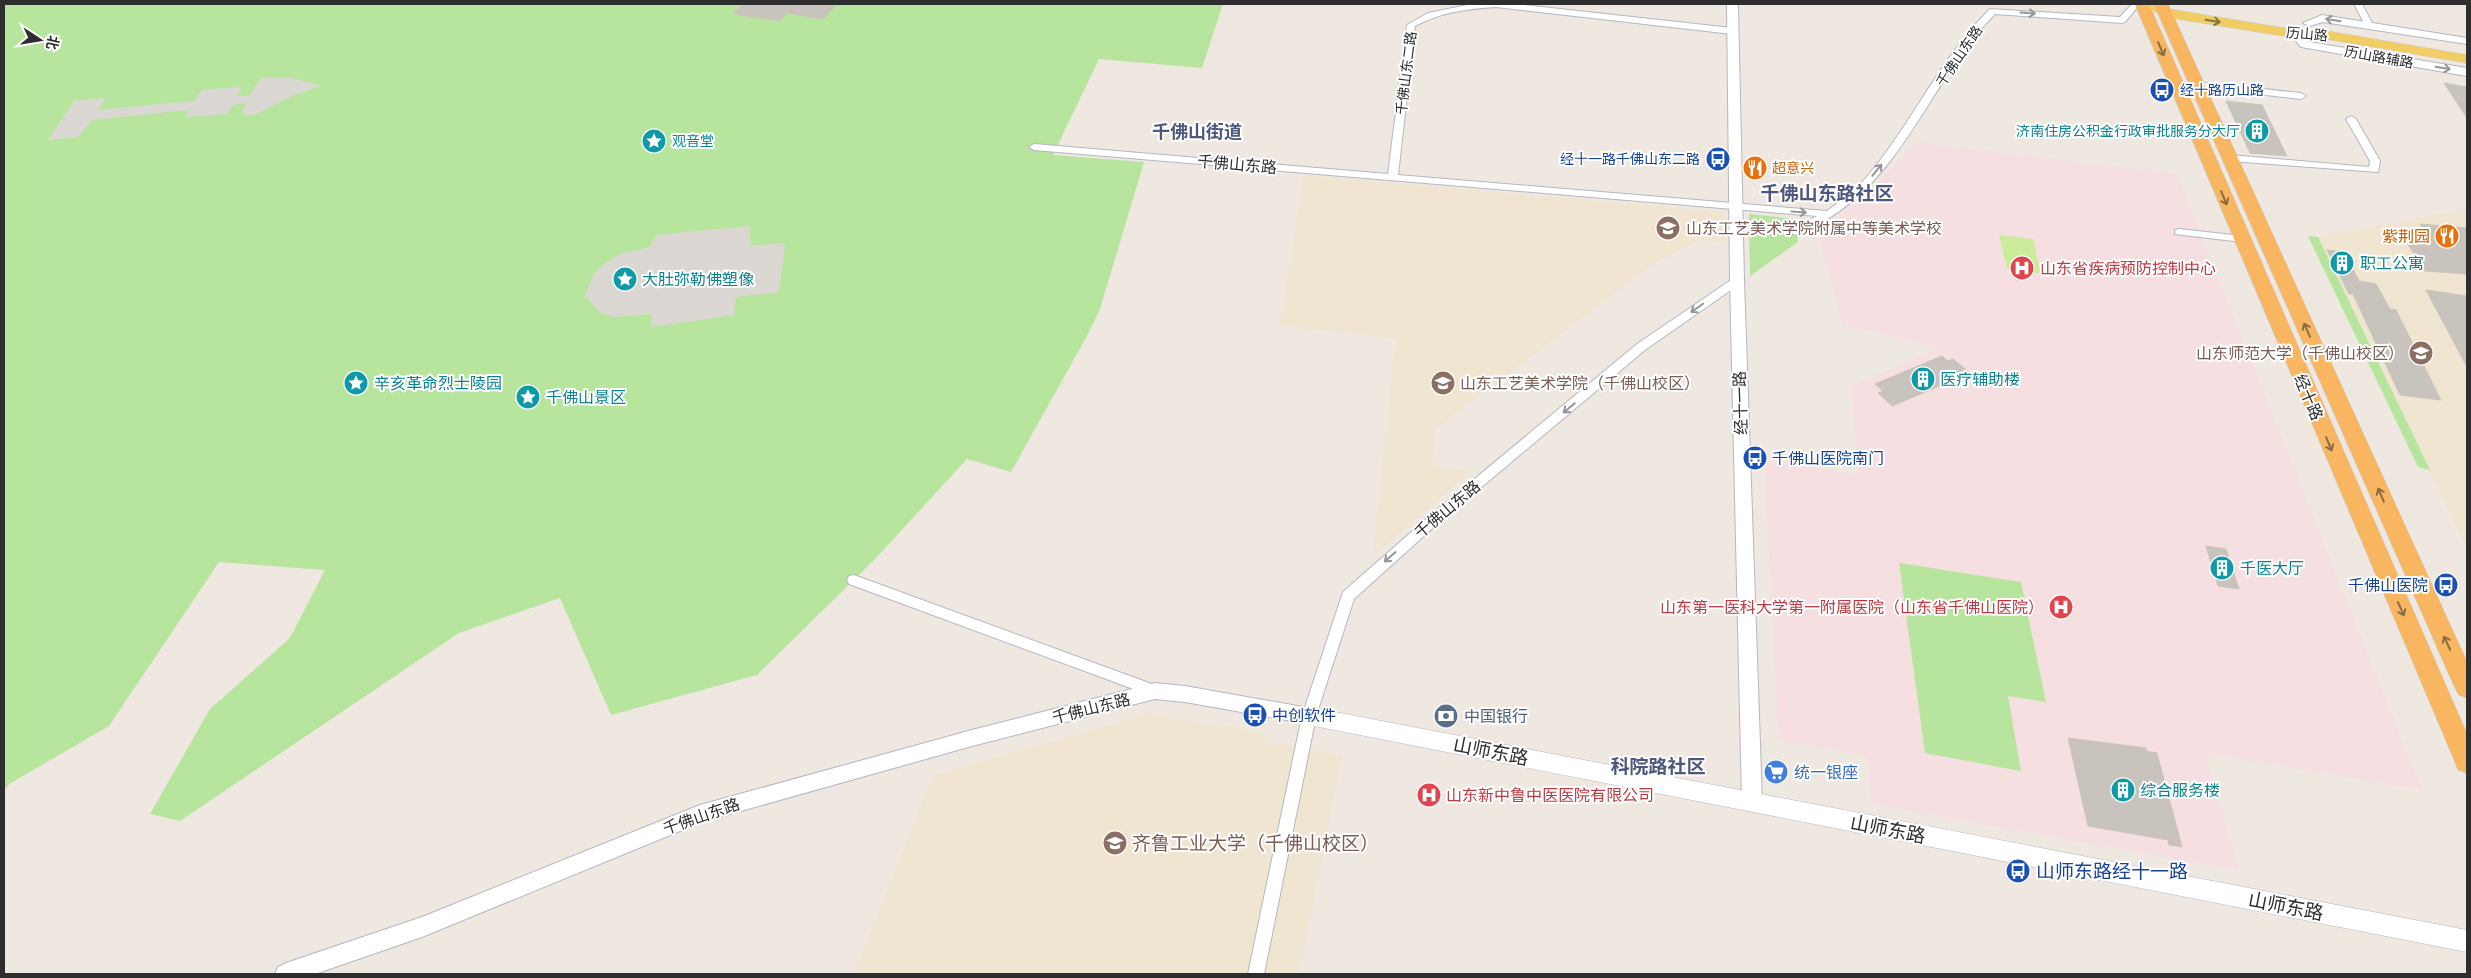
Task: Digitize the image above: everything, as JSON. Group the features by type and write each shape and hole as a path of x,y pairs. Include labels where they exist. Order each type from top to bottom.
{"highway":[{"name":"经十路","path":"2142,4 2467,762"},
{"name":"经十路","path":"2158,7 2197,85 2467,688"}],"main road":[{"name":"历山路","path":"2190,4 2309,23 2320,28 2467,52"},
{"name":"历山路","path":"2158,7 2296,34 2315,33 2467,59"},
{"name":"山师东路","path":"1309,716 2467,941"}],"street":[{"name":"千佛山东二路","path":"1393,177 1411,25 1428,15 1460,8 1496,4 1732,32"},
{"name":"经十一路","path":"1732,4 1737,280 1752,802"},
{"name":"千佛山东路","path":"1797,232 1828,214 1860,191 1896,147 1972,31 1993,11 2122,20 2136,4"},
{"path":"2358,4 2369,25"},
{"name":"历山路辅路","path":"2309,23 2322,18 2467,41"},
{"name":"历山路辅路","path":"2296,34 2305,45 2467,72"},
{"path":"2197,85 2301,96"},
{"path":"2230,158 2374,170 2375,162 2351,119"},
{"name":"千佛山东路","path":"1034,147 1828,214"},
{"path":"2179,232 2242,239"},
{"name":"千佛山东路","path":"286,974 422,927 700,814 972,738 1155,691 1232,701 1309,716 1348,596 1641,347 1737,280"},
{"path":"854,580 1155,691"},
{"path":"1256,974 1309,716"}],"shaded area":[{"path":"261,78 292,78 321,86 292,96 259,113 246,116 242,112 246,103 232,105 227,114 186,117 189,110 92,120 78,137 48,140 74,101 105,98 98,110 194,101 202,90 242,87 237,96 249,96"},
{"name":"山东第一医科大学第一附属医院（山东省千佛山医院）","path":"1916,142 2177,174 2422,790 2205,753 2239,871 1872,804 1868,757 1779,740 1764,460 1859,474 1851,386 1940,348 1843,325 1819,236 1882,178"},
{"name":"山东工艺美术学院（千佛山校区）","path":"1304,175 1723,212 1725,242 1699,240 1650,266 1436,428 1431,465 1471,471 1373,556 1396,338 1280,326"},
{"name":"山东师范大学（千佛山校区）","path":"2467,209 2467,549 2318,237"},
{"path":"750,226 750,246 785,243 779,292 736,297 734,315 651,327 652,314 613,317 599,312 585,295 595,272 605,263 620,254 650,247 656,235"},
{"name":"齐鲁工业大学（千佛山校区）","path":"1148,714 1254,731 1268,742 1342,755 1299,974 854,974 933,775"}],"green space":[{"name":"千佛山景区","path":"4,4 1223,4 1202,68 1099,59 1053,155 1144,162 1100,309 1087,336 1011,472 967,459 876,558 757,675 611,715 560,598 459,633 180,821 150,814 210,709 290,638 325,570 219,562 109,726 9,784 4,792"},
{"path":"1749,214 1795,219 1798,242 1750,276"},
{"path":"1999,235 2033,239 2041,274 2007,269"},
{"path":"2308,236 2318,237 2430,470 2418,467"},
{"path":"1899,563 2021,582 2046,702 2008,696 2021,771 1925,753"}],"building":[{"path":"743,4 837,4 823,19 787,13 780,21 733,14"},
{"path":"2444,83 2467,87 2467,118"},
{"path":"2226,101 2262,105 2287,156 2250,153"},
{"path":"2420,224 2467,228 2467,274 2425,271 2407,243 2432,245"},
{"path":"2327,250 2344,252 2359,281 2376,284 2390,309 2396,310 2441,400 2400,395 2353,294 2349,294"},
{"path":"2426,290 2467,296 2467,367"},
{"name":"医疗辅助楼","path":"1942,356 1948,361 1953,359 1970,373 1892,406 1878,393 1883,391 1875,384"},
{"name":"千医大厅","path":"2206,546 2226,549 2239,589 2218,586"},
{"name":"综合服务楼","path":"2068,738 2146,748 2146,751 2157,753 2182,847 2169,845 2168,840 2088,826"}],"place":[{"name":"经十路历山路","path":"2162,90"},
{"name":"济南住房公积金行政审批服务分大厅","path":"2257,131"},
{"name":"观音堂","path":"654,141"},
{"name":"经十一路千佛山东二路","path":"1718,159"},
{"name":"超意兴","path":"1755,168"},
{"name":"山东工艺美术学院附属中等美术学校","path":"1668,228"},
{"name":"紫荆园","path":"2447,236"},
{"name":"职工公寓","path":"2342,263"},
{"name":"山东省疾病预防控制中心","path":"2022,268"},
{"name":"大肚弥勒佛塑像","path":"625,279"},
{"name":"山东师范大学（千佛山校区）","path":"2421,353"},
{"name":"医疗辅助楼","path":"1923,379"},
{"name":"辛亥革命烈士陵园","path":"356,383"},
{"name":"山东工艺美术学院（千佛山校区）","path":"1443,383"},
{"name":"千佛山景区","path":"528,397"},
{"name":"千佛山医院南门","path":"1755,458"},
{"name":"千医大厅","path":"2222,568"},
{"name":"千佛山医院","path":"2446,585"},
{"name":"山东第一医科大学第一附属医院（山东省千佛山医院）","path":"2061,607"},
{"name":"中创软件","path":"1255,715"},
{"name":"中国银行","path":"1446,716"},
{"name":"统一银座","path":"1776,772"},
{"name":"综合服务楼","path":"2123,790"},
{"name":"山东新中鲁中医医院有限公司","path":"1429,795"},
{"name":"齐鲁工业大学（千佛山校区）","path":"1115,843"},
{"name":"山师东路经十一路","path":"2018,871"}],"district":[{"name":"千佛山街道","path":"1197,132"},
{"name":"千佛山东路社区","path":"1827,193"},
{"name":"科院路社区","path":"1658,766"}]}
